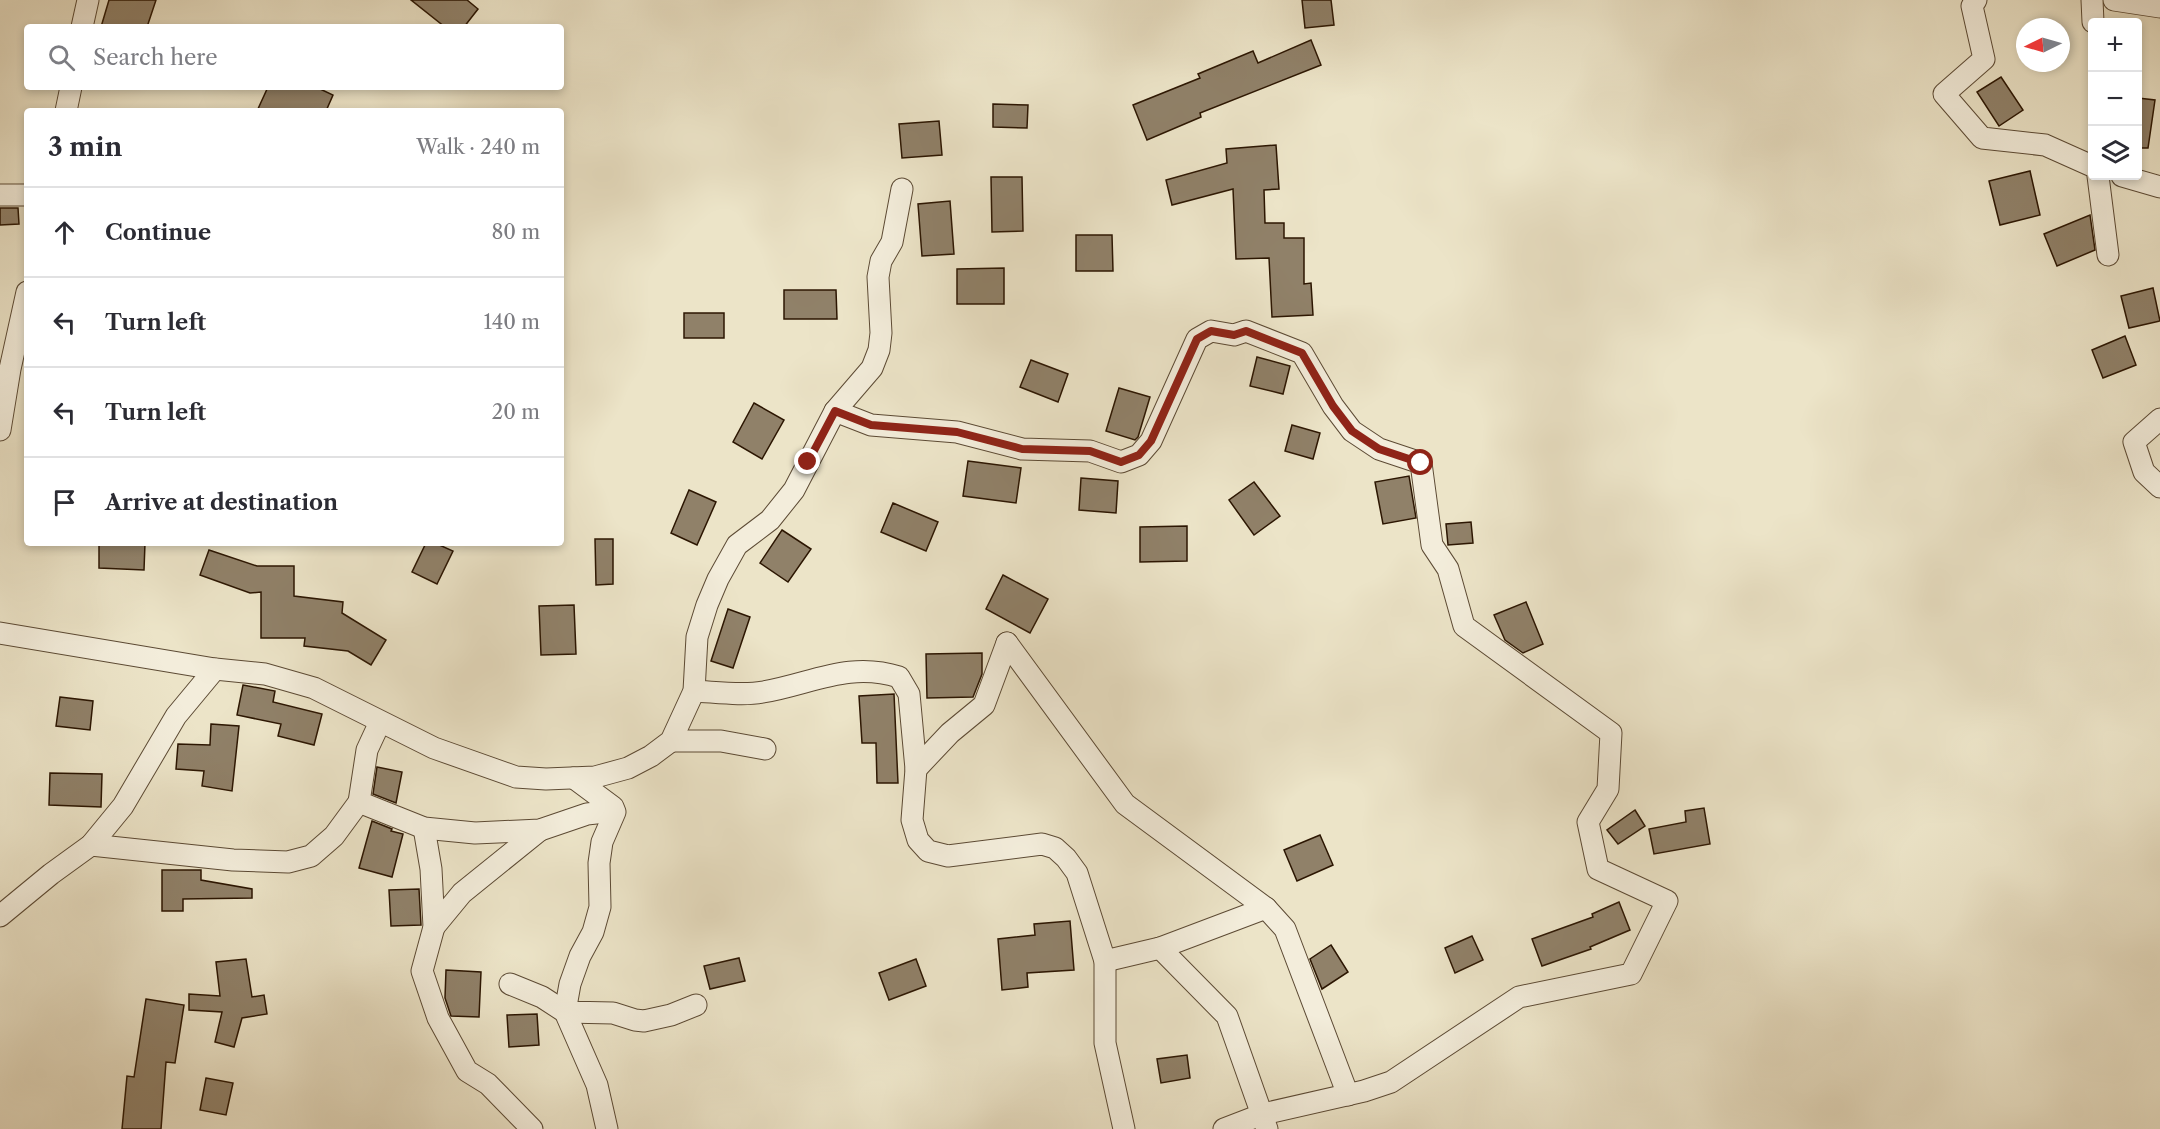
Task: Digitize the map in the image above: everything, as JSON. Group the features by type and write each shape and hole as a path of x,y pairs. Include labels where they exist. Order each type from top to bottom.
{"street":[{"path":"83,24 88,0"},
{"path":"1976,0 1972,6 1984,59 1944,94 1982,138 2045,144 2088,164"},
{"path":"2092,0 2093,18"},
{"path":"2114,0 2160,7"},
{"path":"67,108 70,90"},
{"path":"2099,180 2108,255"},
{"path":"2136,180 2160,187"},
{"path":"0,633 215,669 265,674 314,688 434,748 516,777 595,777 627,768 651,756 671,741 694,691 697,636 718,579 737,545 770,520 794,490 835,411 872,368 879,350 881,333 878,277 881,261 892,242 902,189"},
{"path":"0,195 24,195"},
{"path":"0,430 24,306"},
{"path":"835,411 871,425 957,432 1022,449 1090,451 1121,462 1139,455 1151,441 1197,339 1211,331 1234,335 1246,331 1302,353 1333,406 1352,431 1379,449 1421,463 1432,545 1448,569 1464,626 1611,733 1608,789 1588,822 1598,869 1667,901 1631,974 1519,997 1391,1082 1265,1122 1224,1129"},
{"path":"2160,420 2134,442 2144,472 2160,487"},
{"path":"916,769 951,733 984,705 1007,643 1125,804 1266,908 1285,929 1348,1095"},
{"path":"0,916 91,845 123,806 176,716 215,669"},
{"path":"694,691 761,693 827,676 857,671 880,671 899,677 909,694 916,769 912,820 918,840 928,851 948,856 1042,844 1055,848 1077,873 1105,961 1105,1043 1124,1129"},
{"path":"91,845 234,860 288,862 311,856 334,836 359,802 367,750 381,722"},
{"path":"671,741 721,741 765,749"},
{"path":"574,778 613,807 614,811 598,863 600,907 593,932 580,956 570,984 565,1012 597,1085 608,1129"},
{"path":"359,802 424,828 475,833 540,830 587,814 614,811"},
{"path":"424,828 431,869 434,927 422,971 438,1018 467,1071 488,1084 532,1129"},
{"path":"434,927 462,893 540,830"},
{"path":"1105,961 1160,948 1266,908"},
{"path":"1160,948 1227,1016 1265,1122"},
{"path":"510,984 542,997 565,1012 613,1012 634,1020 644,1021 671,1015 696,1005"}],"building":[{"path":"109,0 156,0 148,24 102,24"},
{"path":"411,0 467,0 478,9 466,24 441,24"},
{"path":"1302,0 1331,0 1334,25 1305,28"},
{"path":"1311,40 1321,65 1200,113 1201,117 1147,140 1133,105 1200,78 1198,74 1253,51 1258,63"},
{"path":"2001,77 2023,110 1999,126 1977,92"},
{"path":"267,90 322,90 333,95 327,108 258,108"},
{"path":"2142,98 2155,100 2148,148 2142,148"},
{"path":"993,104 1028,105 1027,128 993,127"},
{"path":"939,121 942,155 902,158 899,124"},
{"path":"1276,145 1279,189 1264,190 1265,223 1284,223 1284,238 1304,238 1304,284 1311,283 1313,315 1272,317 1269,258 1236,259 1233,189 1172,205 1166,180 1227,163 1226,149"},
{"path":"2030,171 2040,215 2000,225 1989,181"},
{"path":"991,177 1022,177 1023,231 992,232"},
{"path":"950,201 954,254 922,256 918,204"},
{"path":"0,208 18,208 19,224 0,225"},
{"path":"2090,215 2095,250 2057,266 2044,234"},
{"path":"1076,235 1112,235 1113,271 1076,271"},
{"path":"1004,268 1004,304 957,304 957,269"},
{"path":"2153,288 2160,321 2129,328 2121,296"},
{"path":"784,290 836,290 837,319 784,319"},
{"path":"684,313 724,313 724,338 684,338"},
{"path":"2125,336 2136,365 2103,378 2092,350"},
{"path":"1257,357 1290,366 1283,394 1250,386"},
{"path":"1031,360 1068,374 1058,402 1020,387"},
{"path":"1119,388 1150,397 1138,437 1135,440 1106,431"},
{"path":"754,403 784,420 762,459 733,442"},
{"path":"1292,425 1320,433 1313,459 1285,451"},
{"path":"968,461 1021,468 1016,503 963,496"},
{"path":"1409,476 1416,518 1383,524 1375,482"},
{"path":"1081,478 1118,481 1116,513 1079,510"},
{"path":"1254,482 1280,516 1254,535 1229,500"},
{"path":"689,490 716,502 697,545 671,533"},
{"path":"893,503 938,522 926,551 881,532"},
{"path":"1471,522 1473,543 1448,545 1446,524"},
{"path":"1187,526 1187,561 1140,562 1140,527"},
{"path":"782,530 811,549 788,582 760,563"},
{"path":"595,539 613,539 613,584 596,585"},
{"path":"99,546 145,546 144,570 99,568"},
{"path":"425,546 442,546 453,551 437,584 412,572"},
{"path":"209,550 257,566 294,566 294,596 343,602 342,613 386,640 371,665 348,651 304,646 305,638 261,638 261,592 250,593 200,575"},
{"path":"1003,575 1048,599 1030,633 986,609"},
{"path":"1526,602 1543,644 1523,653 1505,640 1494,615"},
{"path":"574,605 576,654 541,655 539,606"},
{"path":"728,609 750,617 733,668 711,661"},
{"path":"982,653 982,674 973,697 927,698 926,654"},
{"path":"243,685 275,691 273,702 322,714 314,745 278,736 281,724 237,715"},
{"path":"894,694 898,783 877,783 876,743 862,743 859,696"},
{"path":"60,697 93,701 90,730 56,726"},
{"path":"211,724 239,726 232,791 202,786 204,771 176,769 178,744 210,745"},
{"path":"377,767 402,772 396,803 373,794"},
{"path":"50,773 102,774 101,807 49,805"},
{"path":"1704,808 1710,844 1654,854 1649,829 1686,822 1685,811"},
{"path":"1635,810 1645,826 1618,844 1607,830"},
{"path":"372,821 392,829 391,831 403,834 392,877 359,868"},
{"path":"1320,835 1333,865 1297,881 1284,850"},
{"path":"162,870 201,870 201,880 252,889 252,898 183,899 183,911 162,911"},
{"path":"419,889 421,925 391,926 389,890"},
{"path":"1619,902 1630,930 1590,947 1591,949 1542,966 1532,939 1593,917 1592,914"},
{"path":"1070,921 1074,970 1027,973 1028,987 1002,990 998,939 1035,935 1034,924"},
{"path":"1472,936 1483,960 1455,973 1445,948"},
{"path":"1331,945 1348,972 1322,989 1310,959"},
{"path":"739,958 745,981 710,989 704,966"},
{"path":"246,959 252,997 264,995 267,1014 242,1018 234,1047 215,1042 222,1012 189,1010 189,994 220,996 216,962"},
{"path":"916,959 926,986 889,1000 879,973"},
{"path":"446,970 481,972 479,1017 451,1016 445,998"},
{"path":"146,999 184,1005 175,1063 166,1062 161,1129 122,1129 127,1076 134,1077"},
{"path":"537,1014 539,1045 509,1047 507,1015"},
{"path":"1187,1055 1190,1078 1161,1083 1157,1059"},
{"path":"206,1078 233,1083 226,1115 200,1110"}],"route":[{"path":"808,462 835,411 871,425 957,432 1022,449 1090,451 1121,462 1139,455 1151,441 1197,339 1211,331 1234,335 1246,331 1302,353 1333,406 1352,431 1379,449 1421,463"}]}
